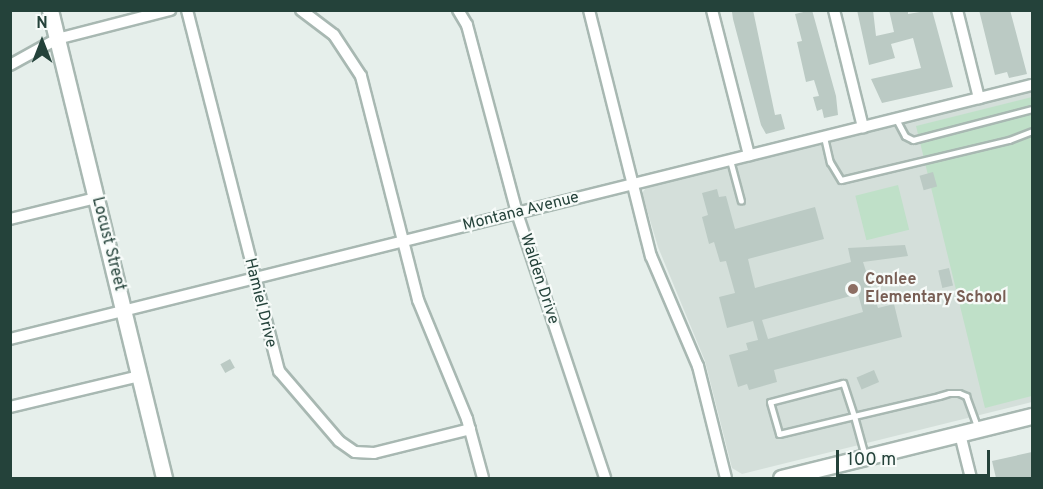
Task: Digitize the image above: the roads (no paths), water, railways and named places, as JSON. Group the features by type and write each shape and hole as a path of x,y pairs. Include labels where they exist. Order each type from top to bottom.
{"street":[{"name":"Locust Street","path":"50,10 164,478"},
{"path":"10,65 57,39 170,10"},
{"name":"Hamiel Drive","path":"187,10 279,370 344,446 367,454 470,429"},
{"path":"301,10 334,35 358,69 418,300 470,429 483,478"},
{"name":"Walden Drive","path":"458,10 467,25 517,213 605,478"},
{"path":"589,10 651,256 698,366 726,478"},
{"path":"712,10 749,155"},
{"path":"834,10 863,127"},
{"path":"957,10 979,98"},
{"name":"Montana Avenue","path":"10,339 1032,85"},
{"path":"10,219 96,198"},
{"path":"10,407 139,376"},
{"path":"781,478 1032,416"},
{"path":"960,434 971,478"}],"lane":[{"path":"897,119 905,136 913,140 1032,109"},
{"path":"824,137 830,162 841,180 1009,140 1032,131"},
{"path":"730,160 741,201"},
{"path":"866,457 854,416 843,383 770,402 779,434 854,416 959,393 966,396 978,429"}],"place":[{"name":"Conlee Elementary School","path":"853,289"}]}
